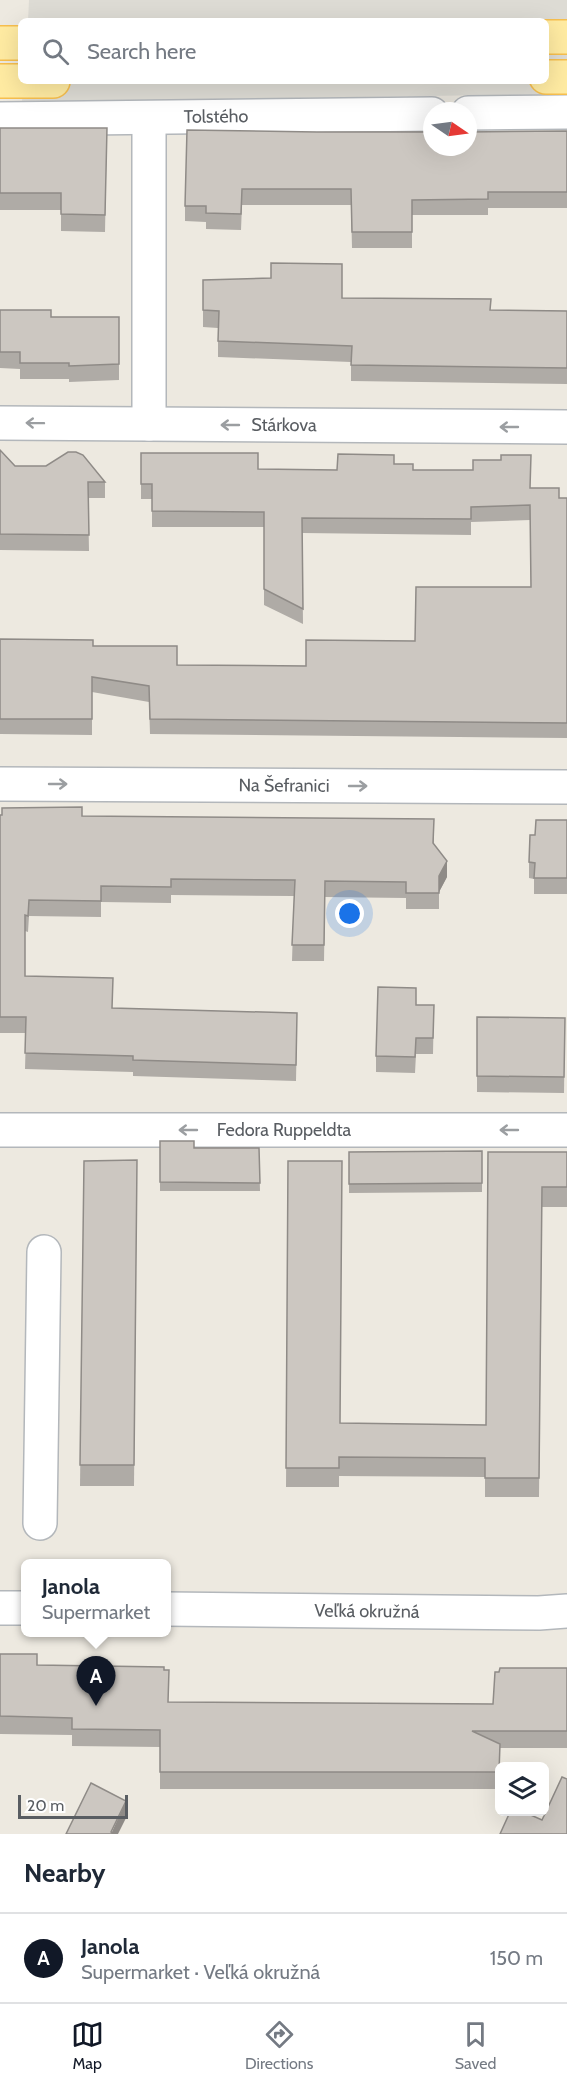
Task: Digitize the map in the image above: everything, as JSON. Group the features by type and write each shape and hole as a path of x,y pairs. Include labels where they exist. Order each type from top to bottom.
{"main road":[{"path":"549,37 567,37"},
{"path":"0,43 18,43"},
{"path":"549,77 567,77"},
{"path":"0,81 18,81"}],"street":[{"path":"477,113 567,112"},
{"name":"Tolstého","path":"0,119 423,114"},
{"path":"148,424 149,119"},
{"name":"Stárkova","path":"0,423 567,427"},
{"name":"Na Šefranici","path":"0,784 567,787"},
{"name":"Fedora Ruppeldta","path":"0,1130 567,1130"},
{"path":"40,1523 44,1252"},
{"path":"0,1608 21,1608"},
{"name":"Veľká okružná","path":"171,1609 539,1613 567,1611"}],"shaded area":[{"path":"29,0 567,0 567,94 22,102 23,84 549,84 549,18 28,18"}],"building":[{"path":"0,128 107,128 105,215 61,214 61,193 0,193"},
{"path":"187,130 423,132 423,156 477,156 477,132 567,131 567,192 488,192 488,199 412,200 412,232 352,232 351,189 242,189 241,214 206,213 206,206 185,206"},
{"path":"271,263 342,264 342,298 491,299 490,310 567,311 567,368 351,365 352,346 218,341 219,311 203,310 203,280 271,278"},
{"path":"0,310 51,310 51,317 119,317 119,364 69,366 69,363 20,363 20,352 0,352"},
{"path":"0,450 15,466 46,466 68,452 83,455 105,482 88,482 89,535 0,534"},
{"path":"141,453 258,453 258,469 337,470 338,454 394,455 394,464 413,464 413,470 473,470 473,460 501,460 501,455 531,455 530,488 559,488 559,498 567,498 567,723 150,719 149,686 92,677 92,719 0,719 0,639 93,640 93,646 177,646 177,665 306,666 306,640 415,641 416,587 531,587 530,505 471,507 471,519 302,518 303,609 264,589 264,512 152,511 152,484 141,484"},
{"path":"82,807 82,816 434,819 433,843 447,861 439,876 439,893 406,893 406,882 325,881 324,945 292,945 295,880 171,879 171,887 101,886 101,901 29,900 28,916 25,915 25,976 113,978 112,1008 297,1013 296,1065 133,1060 133,1056 25,1053 26,1017 0,1017 0,815 2,815 2,808"},
{"path":"536,820 567,820 567,878 534,878 535,863 529,862 530,835 535,835"},
{"path":"378,987 416,988 416,1005 434,1005 433,1038 416,1038 415,1057 376,1056"},
{"path":"477,1017 565,1018 564,1077 477,1076"},
{"path":"160,1141 194,1141 194,1148 259,1148 260,1183 160,1182"},
{"path":"482,1151 482,1183 349,1184 349,1152"},
{"path":"488,1152 567,1152 567,1187 542,1187 539,1478 485,1478 485,1458 339,1457 339,1468 286,1468 288,1161 342,1161 340,1423 486,1425"},
{"path":"137,1160 134,1465 80,1465 84,1161"},
{"path":"0,1654 37,1654 37,1665 164,1667 164,1670 169,1670 168,1702 493,1704 495,1672 499,1672 500,1668 567,1668 567,1731 472,1731 500,1744 499,1762 495,1762 495,1772 160,1772 160,1730 72,1729 72,1718 0,1716"},
{"path":"562,1777 567,1779 567,1834 500,1834 508,1816 533,1816 542,1820 544,1816 549,1816 549,1805"},
{"path":"91,1783 126,1801 111,1832 114,1834 66,1834"}],"place":[{"name":"Janola","path":"96,1706"}]}
